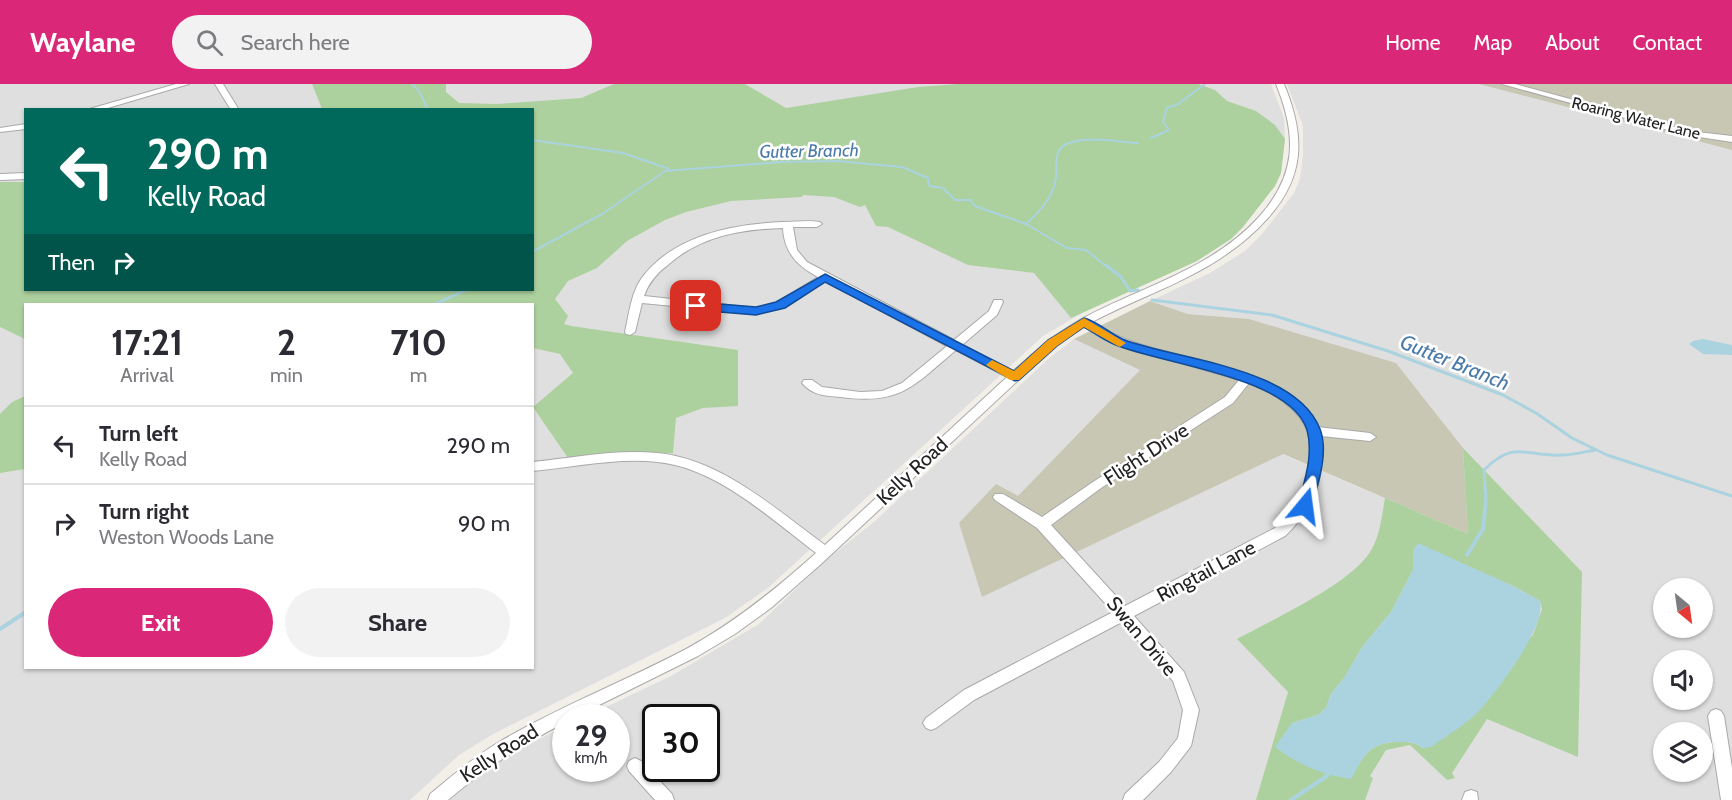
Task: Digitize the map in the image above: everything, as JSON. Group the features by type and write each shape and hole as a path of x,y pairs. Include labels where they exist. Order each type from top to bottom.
{"street":[{"path":"97,108 184,84"},
{"path":"219,84 234,108"},
{"name":"Kelly Road","path":"436,800 484,758 514,740 665,665 729,630 780,592 1052,343 1084,322 1215,261 1236,247 1261,222 1285,190 1294,161 1293,119 1280,84"},
{"name":"Roaring Water Lane","path":"1506,84 1689,133 1732,139"},
{"path":"0,130 24,126"},
{"path":"0,177 24,176"},
{"path":"630,332 637,299 645,280 667,258 696,242 727,231 756,226 817,224"},
{"path":"788,225 788,243 795,258 825,277 1015,377"},
{"path":"637,299 756,311 780,305 825,277"},
{"path":"808,383 819,391 860,396 883,395 906,386 993,313 998,302"},
{"path":"1084,322 1120,343 1204,363 1275,391 1293,401 1314,430 1370,437"},
{"name":"Flight Drive","path":"1042,524 1229,400 1246,379"},
{"name":"Ringtail Lane","path":"931,723 969,695 1280,532 1305,506 1314,473 1314,430"},
{"path":"534,467 641,458 683,462 715,476 825,552"},
{"name":"Swan Drive","path":"999,497 1042,524 1179,677 1191,710 1185,741 1165,767 1131,800"},
{"path":"1716,716 1729,800"},
{"path":"635,766 666,800"}],"shaded area":[{"path":"0,84 1271,84 1284,118 1285,139 1281,173 1275,186 1231,239 1197,261 1091,308 1043,336 768,588 725,618 495,733 459,755 410,800 0,800"},
{"path":"1287,84 1732,84 1732,800 450,800 485,770 552,732 552,782 630,782 630,704 612,704 671,676 759,624 826,560 874,522 1047,360 1074,339 1141,370 1018,497 982,597 1282,454 1468,534 1249,319 1188,314 1150,301 1210,273 1245,251 1262,234 1294,193 1300,179 1303,126"},
{"path":"1479,84 1732,84 1732,150 1533,98"},
{"path":"1150,301 1188,314 1249,319 1396,363 1463,448 1468,534 1283,454 982,597 959,523 996,484 1018,496 1140,370 1074,339"}],"green space":[{"path":"312,84 446,84 446,92 459,103 497,104 581,98 614,84 745,84 786,108 918,87 958,84 1198,84 1215,90 1227,101 1256,111 1275,125 1285,139 1281,173 1275,186 1231,239 1197,261 1071,318 1034,273 968,265 888,227 876,226 865,205 860,207 834,197 803,195 802,197 731,201 686,212 665,220 627,241 597,268 568,281 555,299 568,316 564,324 571,326 738,350 738,406 703,408 676,418 673,453 568,458 534,406 573,373 560,354 534,348 534,303 24,303 24,339 0,327 0,182 24,182 24,291 534,291 534,108 322,108"},
{"path":"24,396 24,469 0,473 0,414 12,402"},
{"path":"1463,448 1582,572 1578,757 1487,719 1452,773 1455,778 1447,780 1410,745 1386,750 1370,776 1373,778 1365,800 1256,800 1288,692 1237,639 1328,589 1360,564 1376,540 1385,498 1468,534","holes":["1418,544 1515,587 1540,601 1542,609 1533,635 1423,748 1407,742 1379,745 1368,752 1351,778 1292,723 1318,715 1326,708 1331,694 1344,678 1363,646 1391,612 1413,570 1413,551"]}],"water":[{"path":"1703,339 1732,345 1732,355 1703,354 1689,344"},
{"path":"1418,543 1515,587 1540,601 1536,627 1528,643 1507,676 1477,713 1431,747 1423,748 1407,742 1379,745 1363,758 1351,779 1320,772 1292,759 1275,747 1292,723 1318,715 1326,708 1331,694 1344,678 1363,646 1391,612 1413,570 1413,551"}],"waterway":[{"path":"412,84 419,91 427,108"},
{"path":"1151,138 1169,130 1163,122 1167,108 1178,104 1205,84"},
{"path":"534,140 623,153 669,169"},
{"path":"1026,224 1052,192 1056,178 1057,156 1063,146 1082,140 1138,143"},
{"name":"Gutter Branch","path":"534,251 602,214 665,171 781,162 837,161 902,167 928,178 929,186 943,188 955,200 970,200 975,206 1026,224"},
{"name":"Gutter Branch","path":"1026,224 1067,248 1086,250 1107,267"},
{"name":"Gutter Branch","path":"1106,265 1121,277 1130,291 1138,290"},
{"name":"Gutter Branch","path":"437,303 464,291"},
{"name":"Gutter Branch","path":"1152,300 1272,315 1388,351 1503,395 1536,413 1572,438 1607,455 1732,496"},
{"path":"1486,499 1484,470 1504,455 1513,452 1566,455 1595,450"},
{"path":"1467,555 1483,529 1486,499"},
{"name":"Gutter Branch","path":"0,629 24,613"},
{"path":"1291,800 1327,776 1327,773"}],"slow traffic":[{"path":"992,365 1015,377 1052,343 1084,322 1120,343"}],"route":[{"path":"696,306 756,311 780,305 825,277 1015,377 1052,343 1084,322 1120,343 1204,363 1275,391 1293,401 1314,430 1316,467 1305,506"}]}
